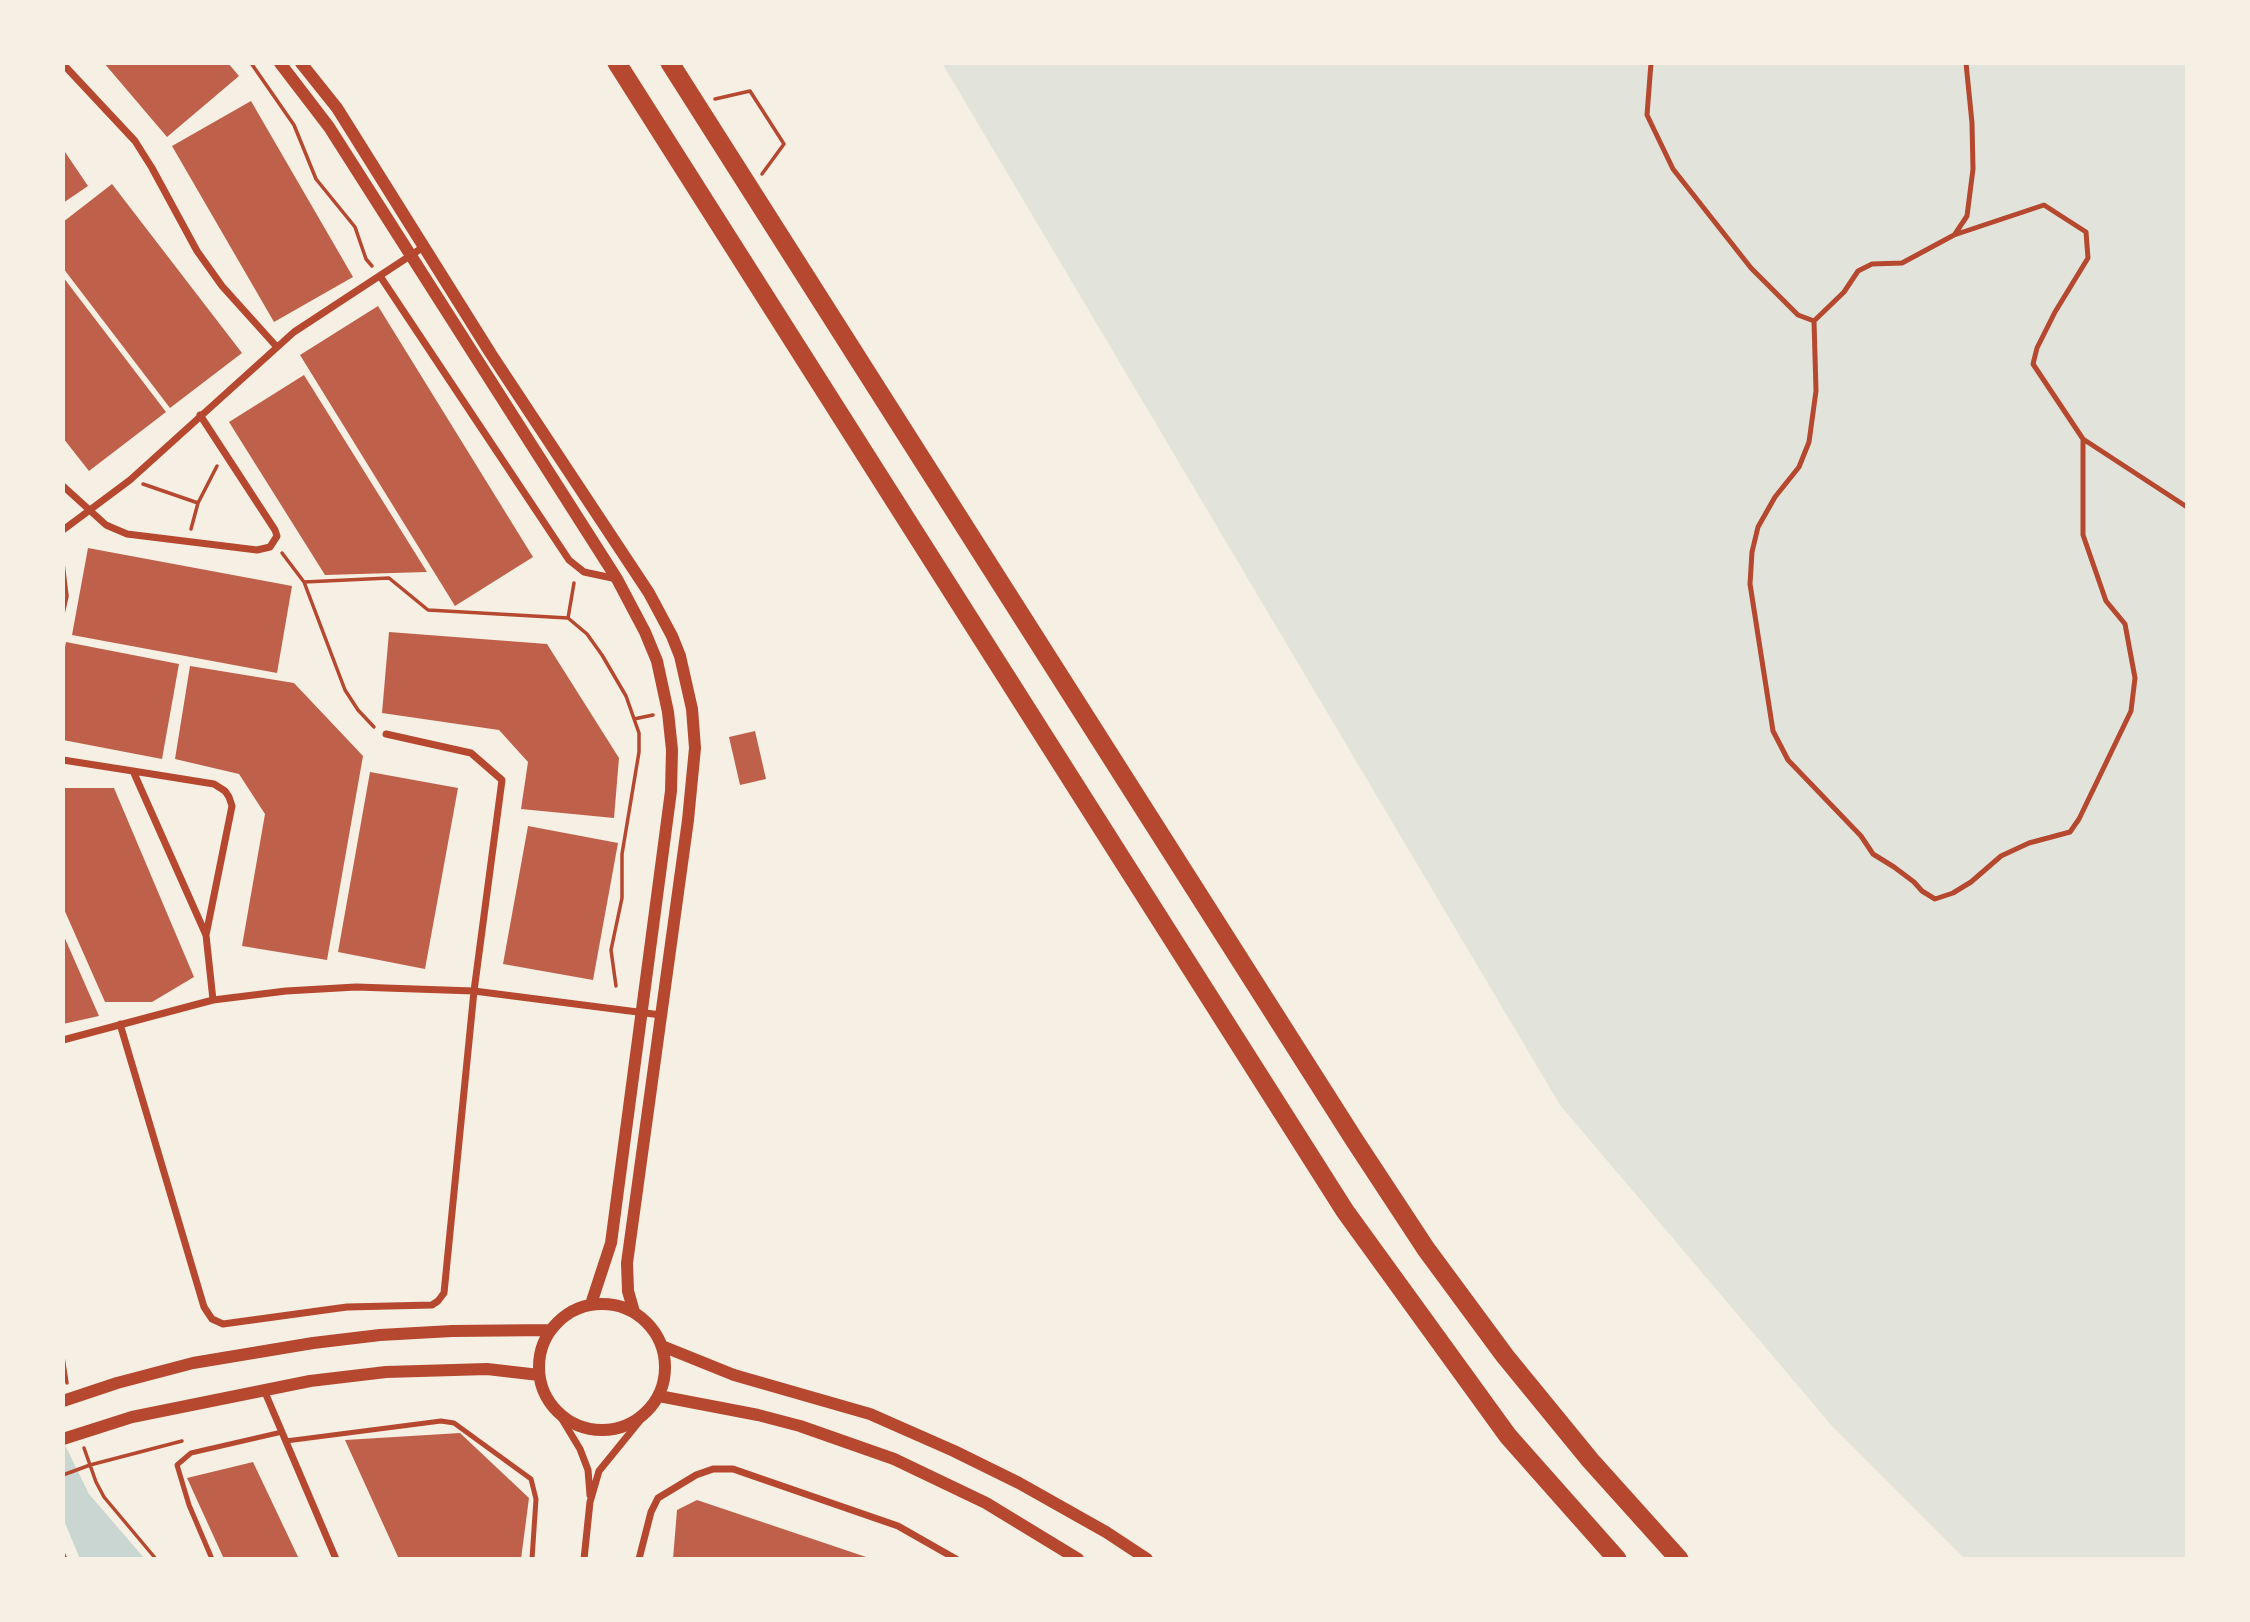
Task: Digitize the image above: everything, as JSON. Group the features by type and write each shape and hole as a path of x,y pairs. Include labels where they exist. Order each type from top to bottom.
{"highway":[{"path":"617,63 1346,1211 1508,1436 1617,1559"},
{"path":"670,63 1426,1249 1505,1356 1590,1460 1679,1559"}],"street":[{"path":"280,63 330,128 617,579 657,661 668,712 672,750 671,791 611,1243 591,1304"},
{"path":"301,63 337,108 491,354 649,593 680,656 692,709 695,748 688,820 627,1263 628,1291 634,1312"},
{"path":"63,64 135,141 197,251 222,286 276,346"},
{"path":"63,530 130,480 276,346 425,246"},
{"path":"380,276 569,560 584,572 617,579"},
{"path":"63,486 106,524 127,534 257,550 270,547 275,543 275,530 200,415"},
{"path":"120,1024 204,1307 212,1319 223,1324 347,1307 432,1305 444,1293 474,991 502,780 471,753 386,734"},
{"path":"63,760 214,784 229,797 232,806 206,936 213,1000"},
{"path":"133,771 206,936"},
{"path":"63,1040 213,1000 286,991 356,987 474,991 661,1015"},
{"path":"584,1559 590,1502 588,1470 580,1449 545,1395 539,1376 539,1360 542,1344 561,1318 575,1309 606,1303 634,1312 646,1321 662,1346 666,1363 665,1380 659,1396 599,1471 590,1502"},
{"path":"66,1396 193,1363 366,1337 452,1331 550,1330"},
{"path":"662,1346 734,1375 882,1419 1019,1483 1106,1532 1147,1559"},
{"path":"63,1439 132,1417 310,1381 386,1372 487,1369 539,1376"},
{"path":"264,1389 336,1559"},
{"path":"659,1396 800,1426 894,1459 986,1503 1077,1559"},
{"path":"556,1411 573,1423 592,1430 612,1430 631,1424 647,1412"},
{"path":"639,1559 651,1512 658,1498 696,1475 713,1469 733,1469 898,1526 956,1559"}],"lane":[{"path":"1651,63 1647,115 1673,169 1751,268 1798,315 1814,321"},
{"path":"1954,236 1967,216 1973,169 1966,63"},
{"path":"2083,439 2083,535 2106,601 2125,624 2135,678 2131,711 2079,819 2070,831 2029,842 2001,856 1971,882 1953,893 1935,898 1922,891 1914,881 1873,853 1861,835 1788,760 1773,731 1750,584 1752,552 1758,527 1774,497 1798,467 1809,442 1816,391 1814,321 1844,292 1858,271 1872,264 1902,263 1954,236 2045,205 2085,232 2088,258 2055,312 2037,348 2033,364 2083,439 2187,507"},
{"path":"286,1441 441,1421 454,1423 531,1479 537,1499 533,1559"},
{"path":"212,1559 189,1505 177,1465 191,1453 282,1432"}],"path":[{"path":"251,63 294,125 316,179 355,227 366,259 380,276"},
{"path":"696,103 750,91 784,144 751,189"},
{"path":"188,542 198,503 224,452"},
{"path":"130,480 198,503"},
{"path":"275,543 304,582 345,690 358,710 376,729 386,734"},
{"path":"568,618 574,581 569,560"},
{"path":"63,563 67,596 63,614"},
{"path":"304,582 389,578 428,610 568,618 587,634 626,696 639,733 639,752 622,854 622,898 611,950 616,986"},
{"path":"63,1357 66,1396"},
{"path":"81,1439 104,1497 156,1559"},
{"path":"63,1475 90,1465 191,1439"},
{"path":"63,1553 66,1559"}],"shaded area":[{"path":"942,63 2187,63 2187,1559 1965,1559 1832,1426 1560,1105"},
{"path":"63,1441 89,1494 145,1559 80,1559 63,1518"}],"building":[{"path":"104,63 228,63 239,76 167,137"},
{"path":"251,101 353,277 274,322 172,146"},
{"path":"63,149 88,186 63,203"},
{"path":"112,184 242,353 170,408 63,268 63,222"},
{"path":"63,277 166,412 89,471 63,438"},
{"path":"378,306 533,557 455,606 300,355"},
{"path":"304,375 427,572 325,575 229,422"},
{"path":"88,548 292,586 277,673 72,635"},
{"path":"389,632 547,644 619,758 614,818 521,809 528,762 499,730 382,713"},
{"path":"66,642 179,664 162,759 63,740 63,657"},
{"path":"190,666 294,683 363,756 327,960 242,946 265,814 239,774 175,759"},
{"path":"755,731 766,779 740,785 729,737"},
{"path":"370,772 458,788 425,969 338,952"},
{"path":"63,788 114,788 194,977 152,1002 105,1002 63,907"},
{"path":"528,826 618,843 593,980 503,964"},
{"path":"63,934 99,1016 63,1024"},
{"path":"460,1433 529,1498 521,1559 399,1559 345,1440"},
{"path":"253,1462 299,1559 224,1559 187,1478"},
{"path":"697,1500 872,1559 673,1559 677,1510"}]}
